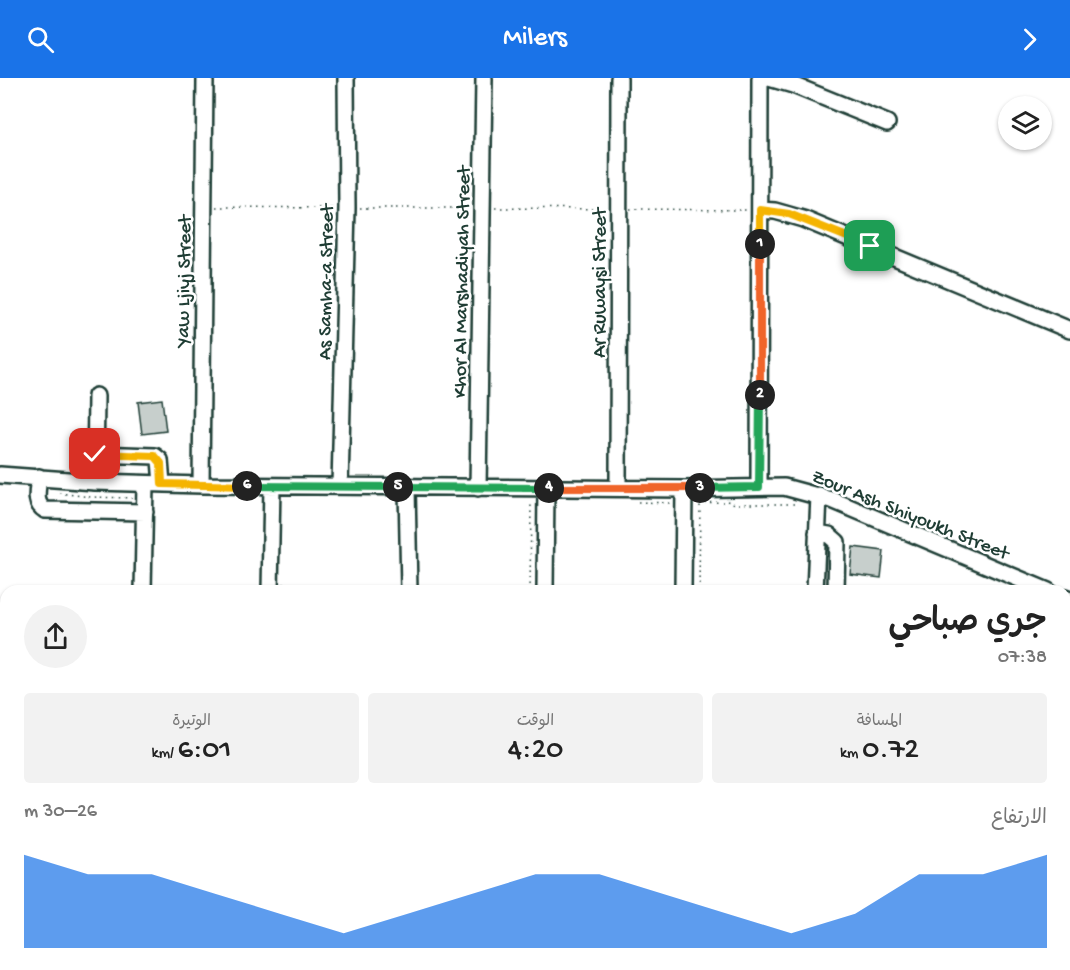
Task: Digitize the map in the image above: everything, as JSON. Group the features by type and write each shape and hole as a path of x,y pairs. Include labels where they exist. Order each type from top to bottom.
{"street":[{"name":"Yaw Ljiyj Street","path":"201,485 205,78"},
{"name":"As Samha-a Street","path":"340,486 347,208 346,78"},
{"name":"Khor Al Marshadiyah Street","path":"478,488 484,78"},
{"name":"Ar Ruwaysi Street","path":"618,488 619,78"},
{"path":"759,487 760,78"},
{"path":"769,78 785,82 887,123"},
{"path":"760,210 775,211 803,219 1070,330"},
{"path":"94,482 96,396"},
{"path":"95,454 155,456 161,463 162,484"},
{"name":"Zour Ash Shiyoukh Street","path":"0,475 144,484 478,488 541,496 618,488 684,496 759,487 784,488 1033,585"},
{"path":"39,477 37,501 45,510 145,512"},
{"path":"143,585 144,484"},
{"path":"270,585 272,486"},
{"path":"407,487 409,585"},
{"path":"541,496 545,585"},
{"path":"683,585 684,496"},
{"path":"815,585 819,500"},
{"path":"817,533 830,535 837,542 836,585"}],"path":[{"path":"525,500 541,496 531,585"},
{"path":"638,502 684,496 700,503 718,504 726,501 735,504 819,500"},
{"path":"699,585 700,503"},
{"path":"284,579 284,585"}],"building":[{"path":"162,399 166,431 142,434 138,402"},
{"path":"853,547 884,551 881,578 850,574"}],"route":[{"path":"95,454 158,457 161,463 162,484 684,489 759,487 760,210 789,214 870,246"}]}
